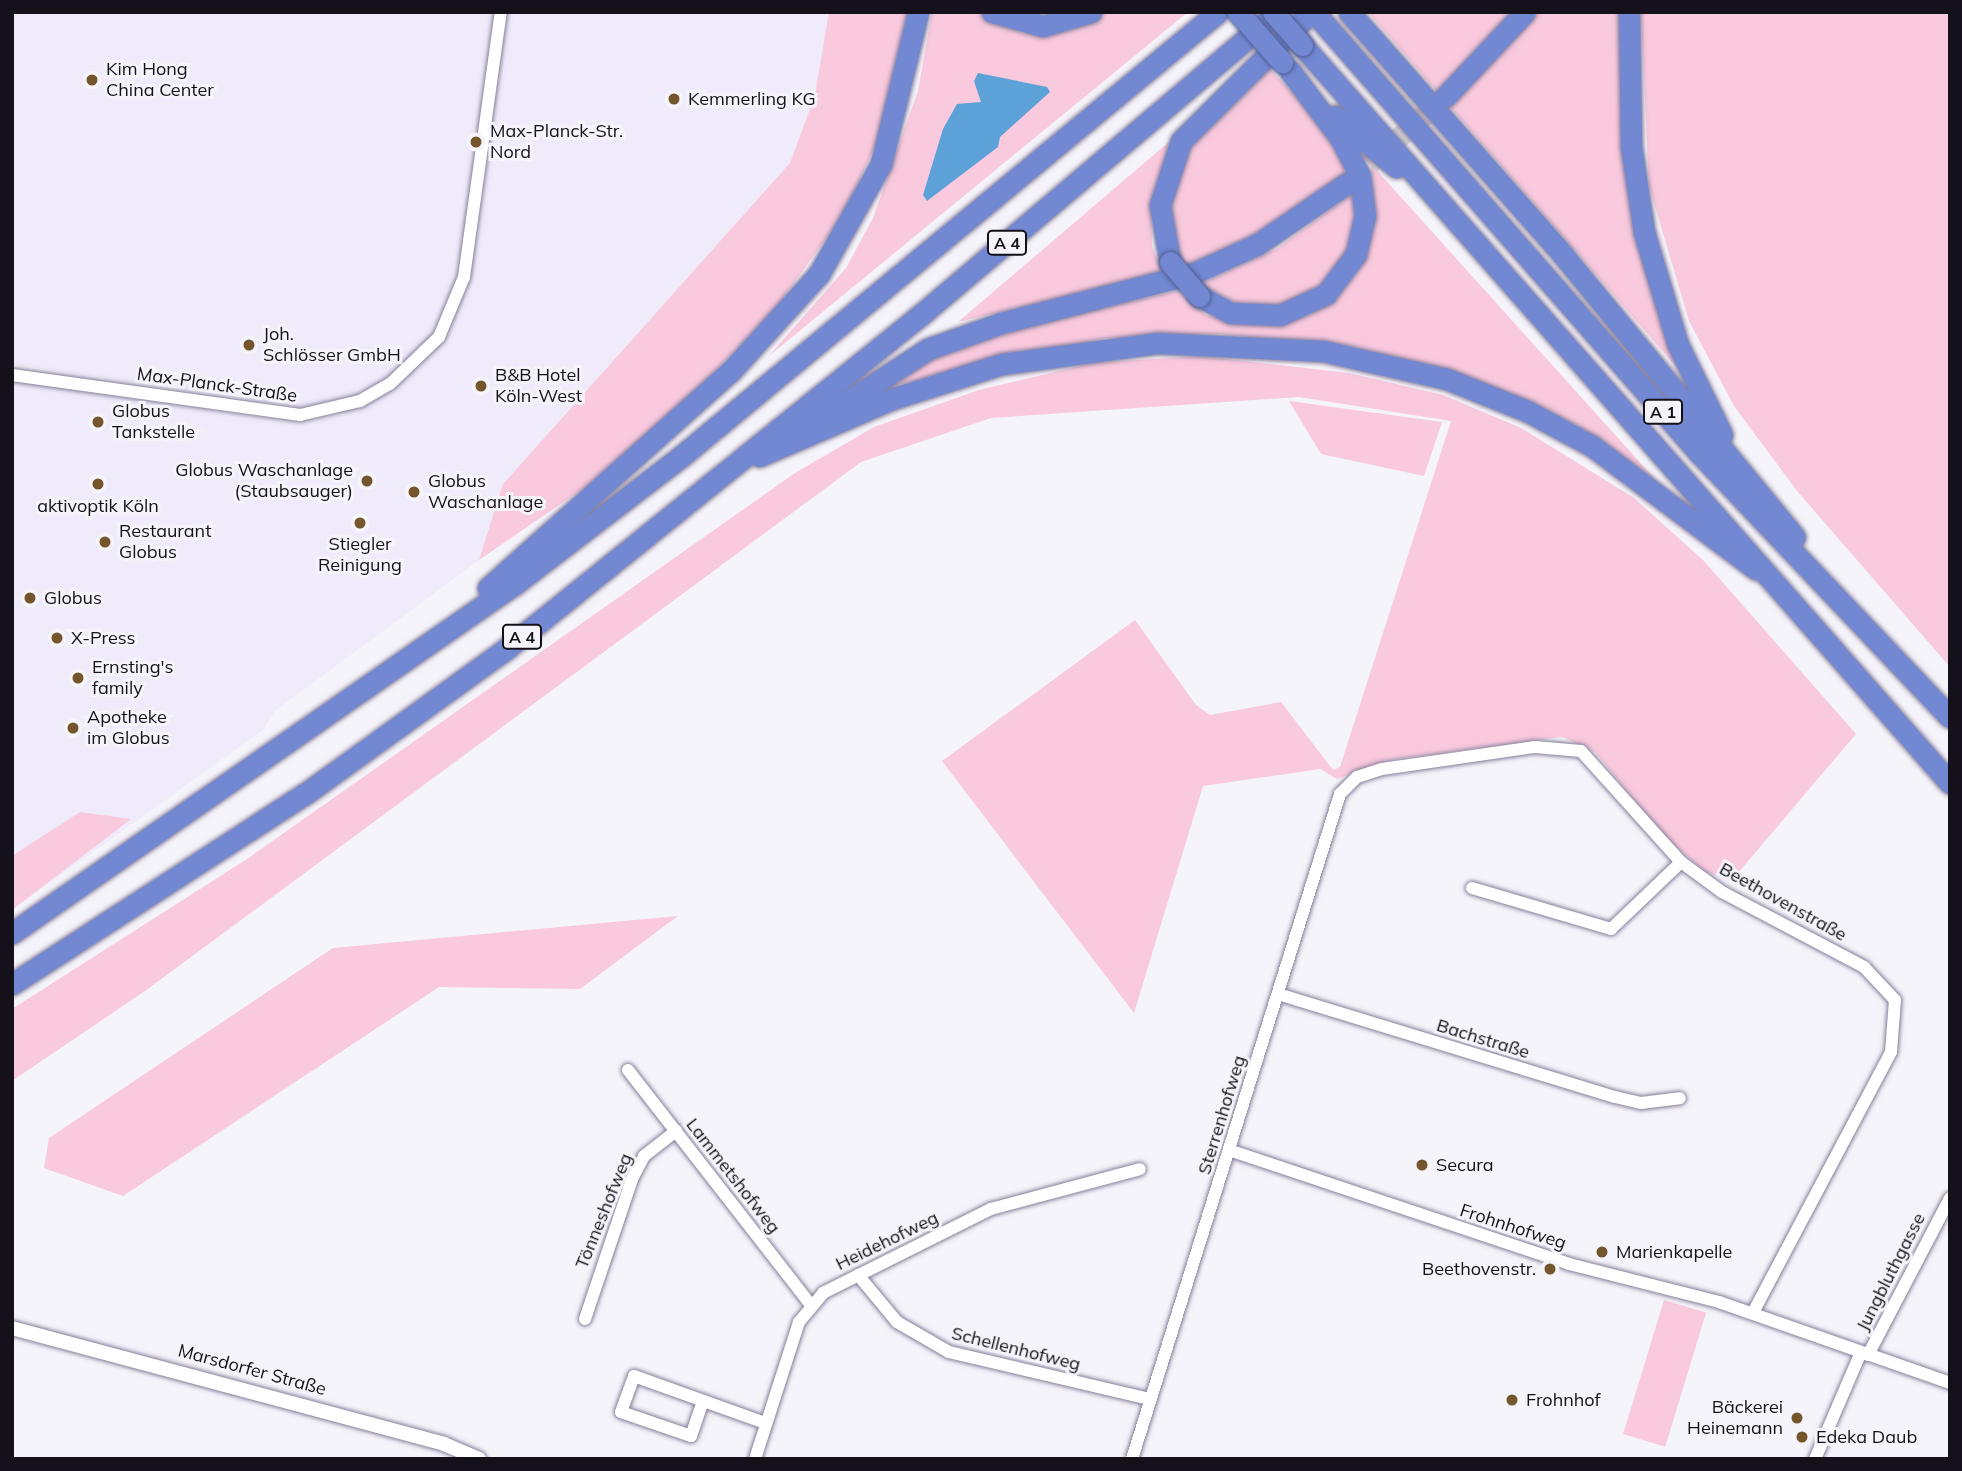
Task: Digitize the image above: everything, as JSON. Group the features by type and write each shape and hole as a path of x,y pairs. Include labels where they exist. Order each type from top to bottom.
{"highway":[{"path":"427,643 730,372 799,299 837,247 881,164 918,12"},
{"path":"992,12 1043,26 1091,12"},
{"name":"A 4","path":"12,933 427,643 749,405 1218,12"},
{"path":"1238,12 1286,67 1345,127 1425,190"},
{"name":"A 1","path":"1273,12 1425,190 1704,499 1756,569 1950,783"},
{"name":"A 4","path":"12,984 305,794 473,674 731,468 1278,12"},
{"path":"1349,12 1734,459 1848,605"},
{"path":"1447,96 1525,12"},
{"path":"1629,12 1630,134 1644,233 1678,345 1734,459"},
{"path":"1286,67 1341,139 1360,176 1365,216 1356,254 1326,294 1280,315 1231,313 1199,296 1170,262 1160,205 1176,149 1216,100 1316,16"},
{"name":"A 1","path":"1316,16 1701,455 1848,605 1950,717"},
{"path":"791,440 928,349 989,327 1194,273 1289,225 1346,184"},
{"path":"731,468 791,440 942,381 1065,353 1157,343 1323,351 1447,380 1527,411 1592,446 1756,569"}],"street":[{"name":"Max-Planck-Straße","path":"12,375 300,415 360,401 390,384 439,337 464,277 501,12"},
{"name":"Beethovenstraße","path":"1349,783 1382,769 1571,748 1590,756 1681,862 1722,892 1864,967 1882,982 1897,1010 1891,1052 1753,1313"},
{"name":"Sterrenhofweg","path":"1135,1458 1150,1399 1278,994 1349,783"},
{"path":"1472,888 1611,929 1681,862"},
{"name":"Bachstraße","path":"1278,994 1615,1097 1641,1103 1680,1098"},
{"name":"Lammetshofweg","path":"628,1070 810,1304"},
{"name":"Tönneshofweg","path":"585,1319 632,1179 644,1156 676,1131"},
{"name":"Frohnhofweg","path":"1229,1150 1569,1264 1753,1313 1950,1383"},
{"name":"Heidehofweg","path":"810,1304 858,1275 991,1209 1140,1169"},
{"name":"Jungbluthgasse","path":"1815,1459 1864,1354 1948,1204"},
{"name":"Schellenhofweg","path":"858,1275 897,1322 949,1352 1150,1399"},
{"path":"755,1459 765,1423 810,1304"},
{"name":"Marsdorfer Straße","path":"12,1328 404,1432 479,1459"},
{"path":"703,1401 691,1436 621,1412 634,1376 765,1423"}],"shaded area":[{"path":"12,12 829,12 815,95 790,163 503,484 479,560 275,711 263,730 12,910 12,381 299,424 346,414 12,364"},
{"path":"829,12 911,12 886,123 842,216 778,305 700,387 610,470 479,560 503,484 790,163 815,95"},
{"path":"932,12 975,12 1022,33 1065,32 1106,12 1188,12 769,356 846,268 873,218 918,91"},
{"path":"1368,12 1619,12 1634,232 1679,370"},
{"path":"1641,12 1950,12 1950,667 1797,491 1734,406 1689,321 1649,186"},
{"path":"1267,66 1316,118 1346,163 1343,175 1263,231 1185,266 1166,228 1179,155"},
{"path":"1170,141 1151,206 1152,247 1163,273 958,322"},
{"path":"1371,164 1655,479 1577,425 1524,401 1355,347 1220,334 1105,338 878,389 938,353 1032,324 1178,291 1206,315 1243,324 1280,324 1310,315 1339,293 1375,213"},
{"path":"1355,192 1353,242 1334,276 1290,305 1245,308 1201,284 1278,248"},
{"path":"1200,356 1349,373 1443,395 1521,428 1634,498 1703,560 1856,734 1731,881 1704,871 1664,836 1595,752 1562,737 1389,760 1337,779 1320,769 1203,786 1134,1013 942,761 1135,620 1196,705 1210,715 1281,702 1333,770 1340,767 1451,421 1299,397 991,418 861,462 145,991 12,1081 12,1009 247,859 795,473 874,427 979,390 1092,363"},
{"path":"1289,401 1442,422 1424,476 1321,454"},
{"path":"80,812 131,819 12,910 12,856"},
{"path":"678,916 580,989 439,987 123,1196 44,1168 49,1138 333,948"},
{"path":"1664,1300 1706,1313 1665,1447 1623,1434"}],"water":[{"path":"978,73 1047,87 1050,92 1000,137 998,147 927,201 923,195 943,129 957,104 981,102 974,81"}],"tunnel":[{"path":"1346,184 1446,96"}],"place":[{"name":"Kim Hong China Center","path":"92,80"},
{"name":"Kemmerling KG","path":"674,99"},
{"name":"Max-Planck-Str. Nord","path":"476,142"},
{"name":"Joh. Schlösser GmbH","path":"249,345"},
{"name":"B&B Hotel Köln-West","path":"481,386"},
{"name":"Globus Tankstelle","path":"98,422"},
{"name":"Globus Waschanlage (Staubsauger)","path":"367,481"},
{"name":"aktivoptik Köln","path":"98,484"},
{"name":"Globus Waschanlage","path":"414,492"},
{"name":"Stiegler Reinigung","path":"360,523"},
{"name":"Restaurant Globus","path":"105,542"},
{"name":"Globus","path":"30,598"},
{"name":"X-Press","path":"57,638"},
{"name":"Ernsting's family","path":"78,678"},
{"name":"Apotheke im Globus","path":"73,728"},
{"name":"Secura","path":"1422,1165"},
{"name":"Marienkapelle","path":"1602,1252"},
{"name":"Beethovenstr.","path":"1550,1269"},
{"name":"Frohnhof","path":"1512,1400"},
{"name":"Bäckerei Heinemann","path":"1797,1418"},
{"name":"Edeka Daub","path":"1802,1437"}]}
